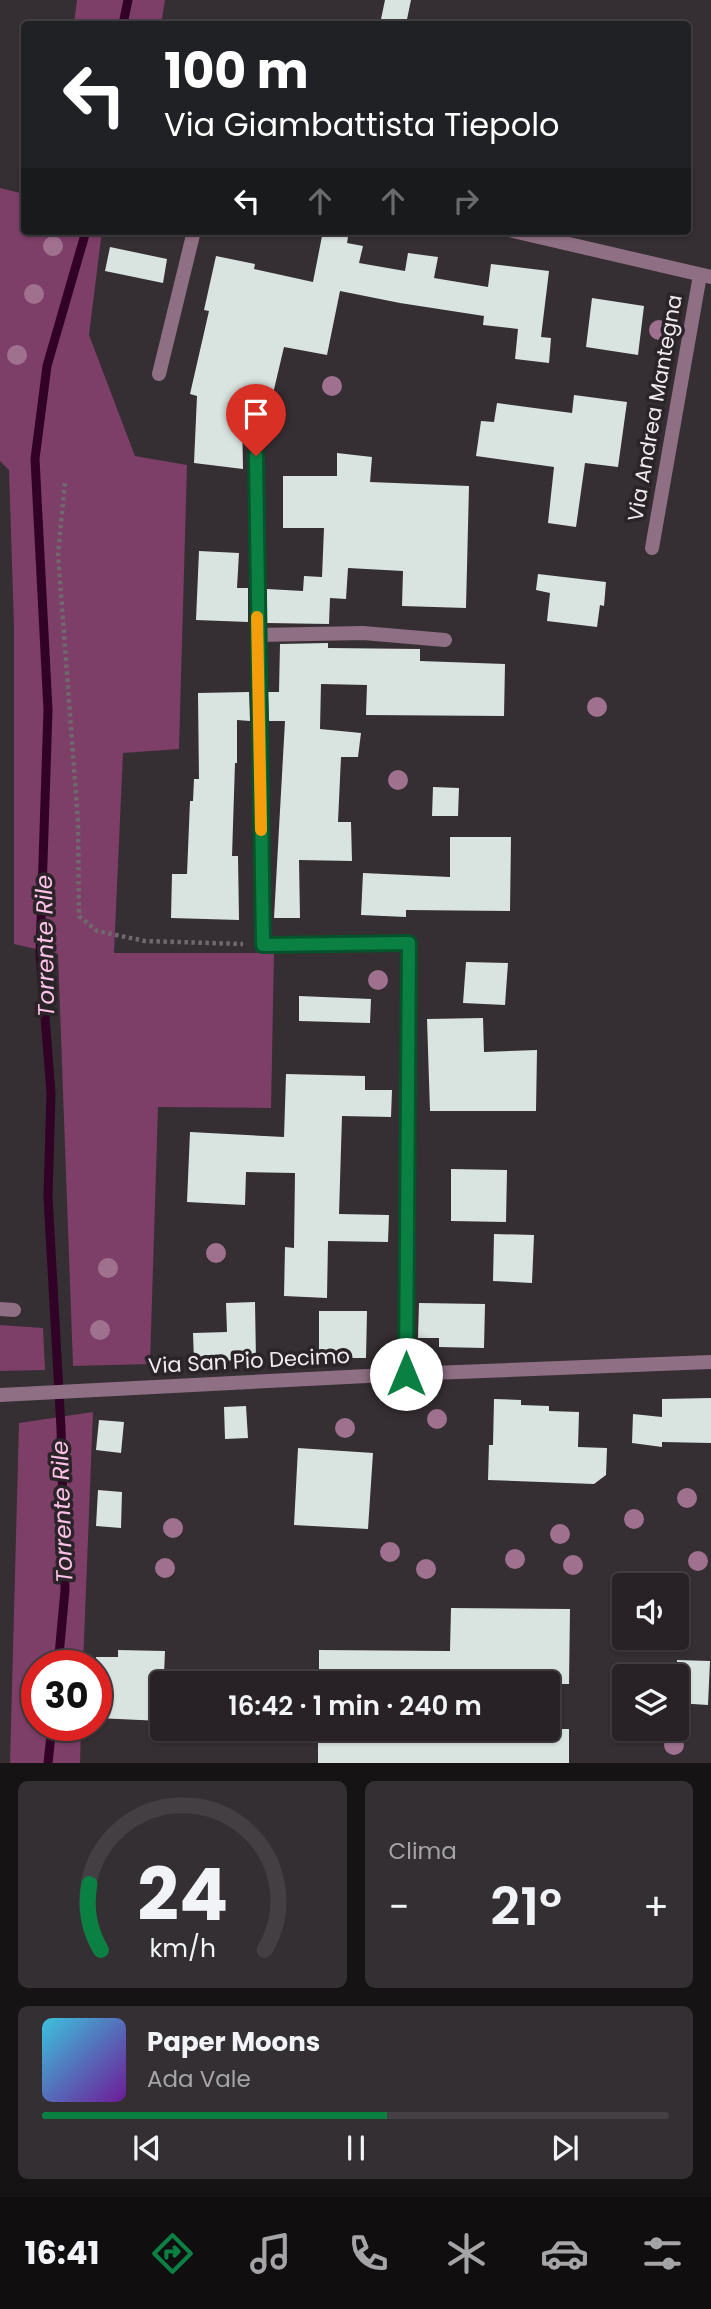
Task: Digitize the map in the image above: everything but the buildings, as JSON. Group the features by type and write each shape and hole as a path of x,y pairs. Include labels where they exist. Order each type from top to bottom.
{"street":[{"path":"159,374 193,235"},
{"name":"Via Andrea Mantegna","path":"530,235 705,276 652,548"},
{"path":"256,456 263,945 409,943 406,1374"},
{"path":"257,635 363,633 445,640"},
{"name":"Via San Pio Decimo","path":"0,1395 406,1374 711,1362"}],"path":[{"path":"65,483 58,554 78,821 79,916 97,931 145,941 263,945"}],"shaded area":[{"path":"77,0 165,0 162,21 74,21"},
{"path":"0,188 21,193 21,235 102,235 89,335 135,456 187,465 179,749 123,753 114,953 274,953 271,1108 158,1107 150,1364 73,1366 58,954 14,944 14,626 9,470 0,461"},
{"path":"0,1325 43,1328 45,1370 0,1371"},
{"path":"93,1412 84,1650 21,1650 21,1741 81,1741 80,1763 10,1763 19,1423"}],"waterway":[{"name":"Torrente Rile","path":"124,21 128,0"},
{"name":"Torrente Rile","path":"59,1650 65,1590 61,1428 48,1197 51,1093 40,953 48,710 35,459 47,366 85,235"},
{"name":"Torrente Rile","path":"48,1763 50,1741"}],"slow traffic":[{"path":"257,617 261,830"}],"route":[{"path":"256,456 263,945 409,943 406,1374"}]}
